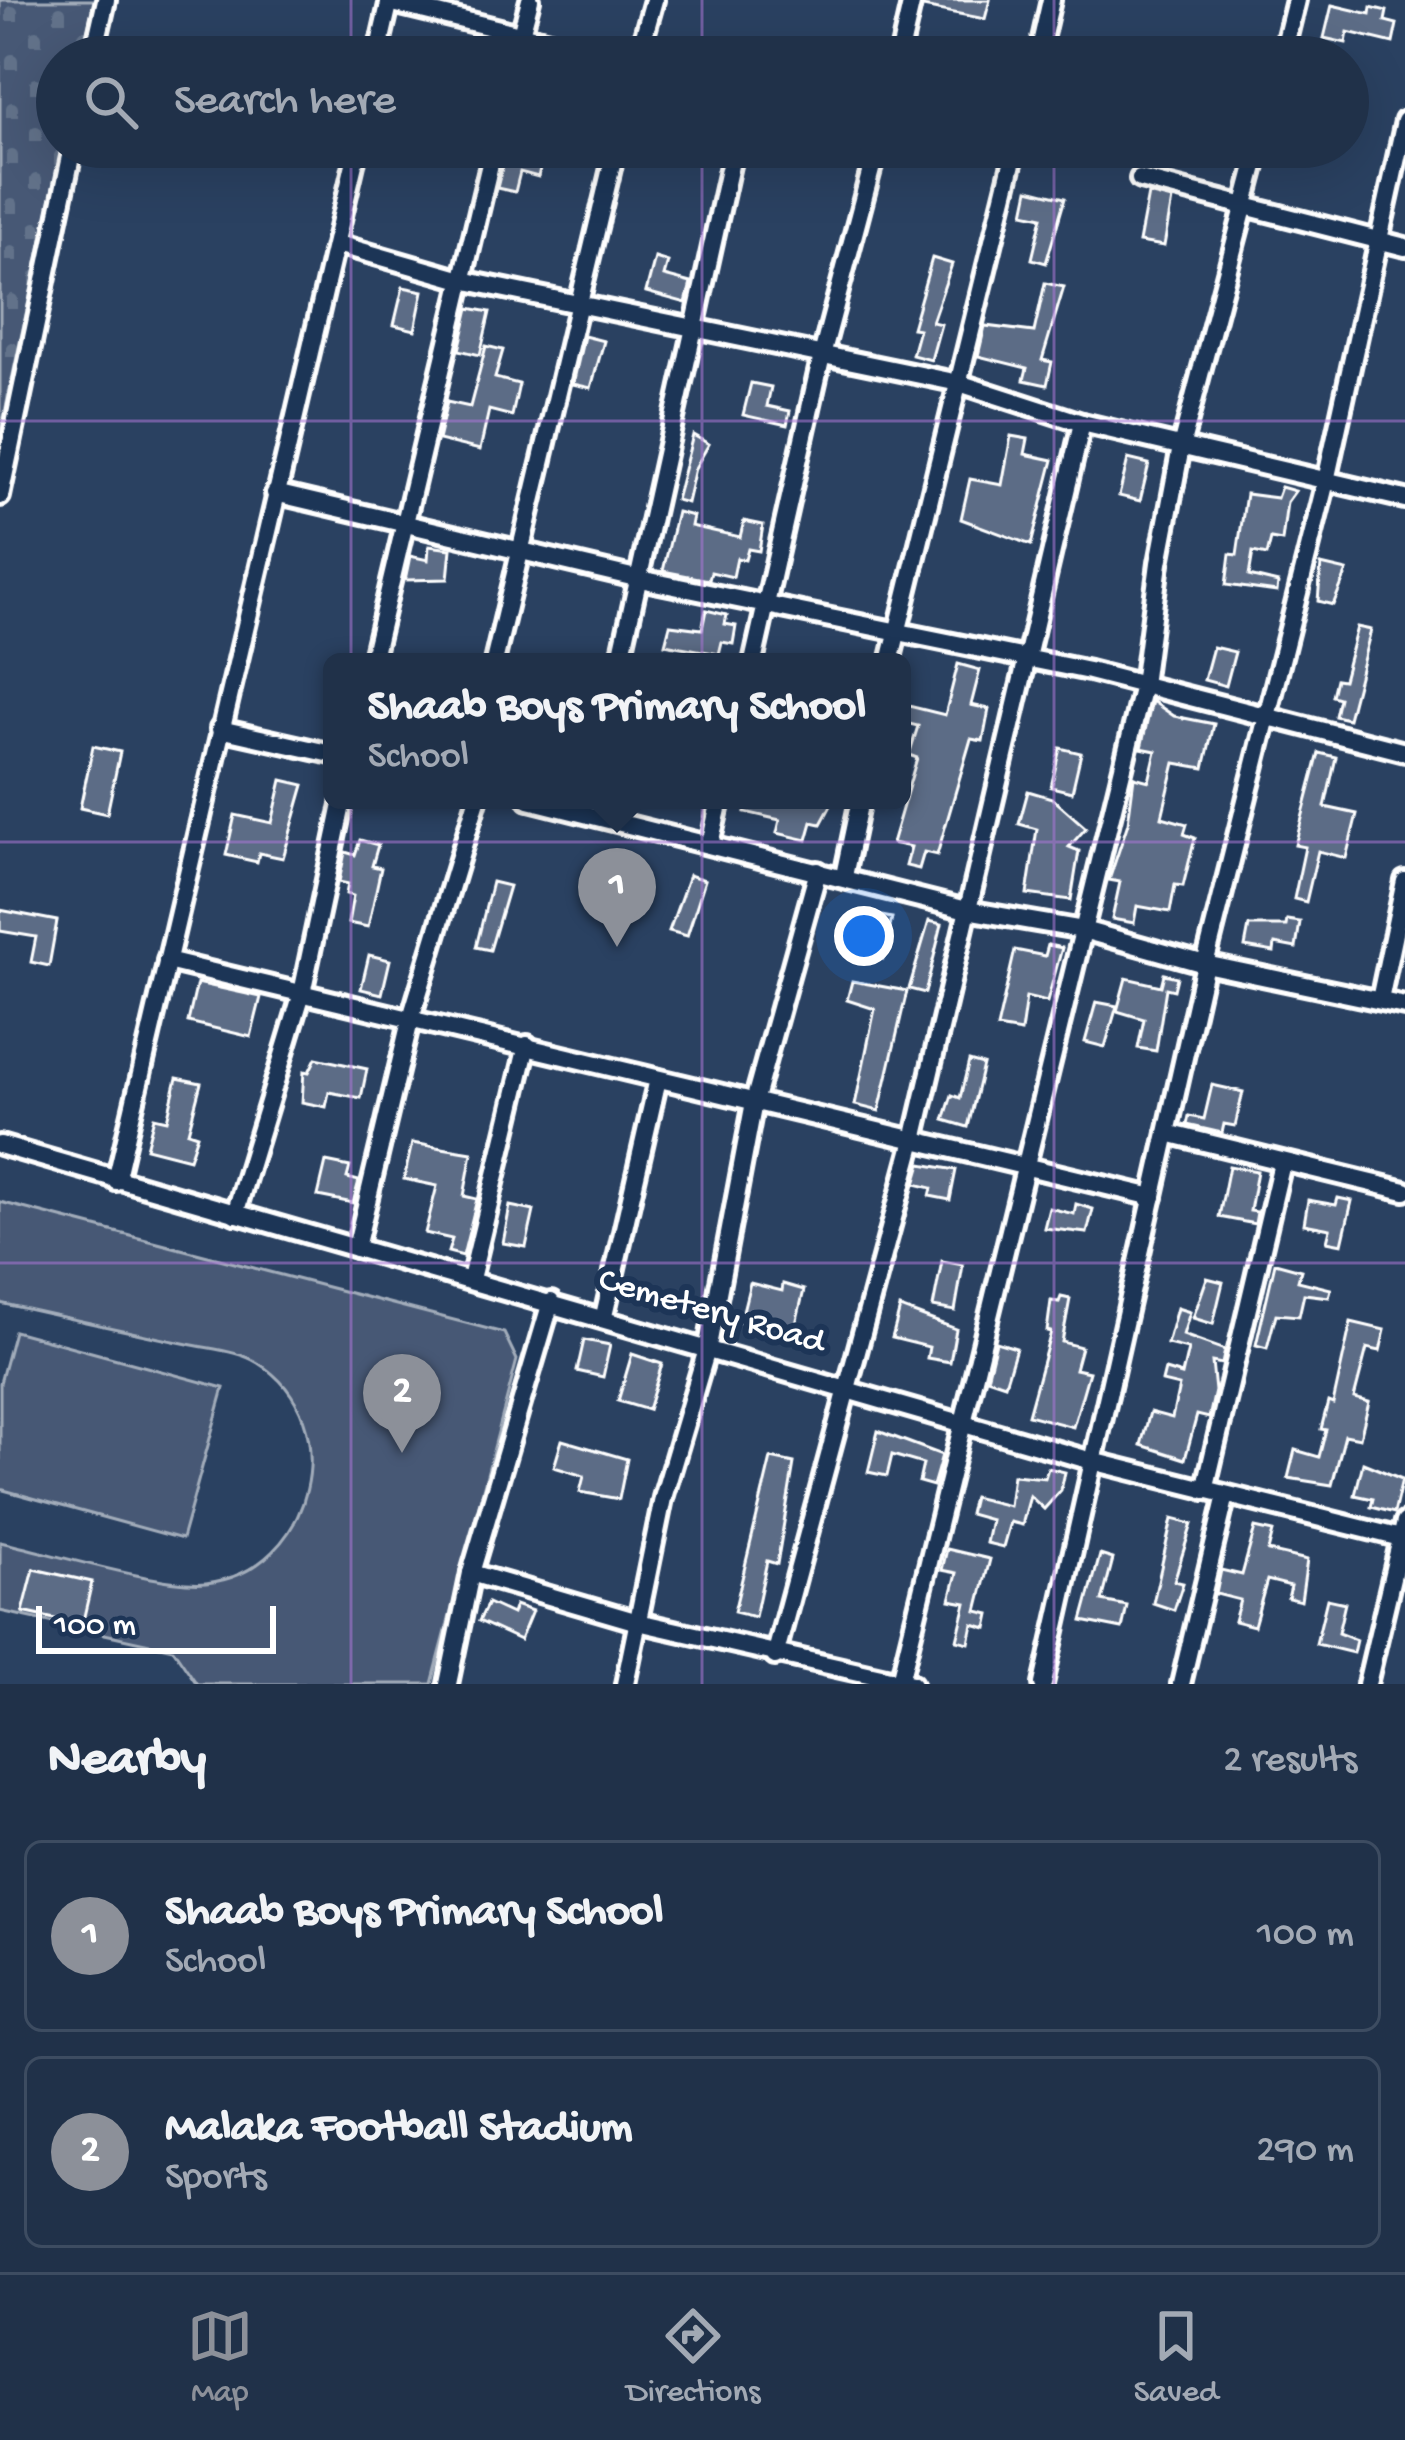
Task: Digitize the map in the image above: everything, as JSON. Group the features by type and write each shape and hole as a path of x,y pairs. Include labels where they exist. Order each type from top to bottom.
{"street":[{"path":"98,36 106,0"},
{"path":"521,34 530,0"},
{"path":"644,36 654,0"},
{"path":"904,36 913,0"},
{"path":"1042,36 1051,0"},
{"path":"1287,36 1296,0"},
{"path":"382,36 389,1 529,36"},
{"path":"1043,1684 1205,964 1326,481 1405,121"},
{"path":"0,496 69,168"},
{"path":"116,1181 353,168"},
{"path":"374,653 489,168"},
{"path":"496,653 611,168"},
{"path":"622,653 730,168"},
{"path":"755,653 822,355 871,168"},
{"path":"892,653 1011,168"},
{"path":"471,1574 638,1622 870,1678 906,1682 962,1421 1143,685 1181,448 1255,168"},
{"path":"1140,179 1405,247"},
{"path":"337,244 462,280 959,383 1082,423 1405,499"},
{"path":"776,1656 914,1140 1082,423"},
{"path":"274,493 640,579 1143,685 1405,752"},
{"path":"220,729 323,752"},
{"path":"235,1214 302,993 341,809"},
{"path":"356,1248 410,1021 474,809"},
{"path":"595,809 710,844 967,910 1083,930 1205,964 1405,1006"},
{"path":"710,844 718,809"},
{"path":"844,876 858,809"},
{"path":"625,1684 663,1498 708,1346 754,1102 818,871"},
{"path":"1380,1000 1405,881"},
{"path":"167,961 1153,1197"},
{"path":"471,1279 527,1045"},
{"path":"604,1316 658,1079"},
{"path":"1167,1133 1405,1191"},
{"name":"Cemetery Road","path":"0,1145 708,1346 1091,1461 1404,1533"},
{"path":"1205,1490 1282,1163"},
{"path":"448,1684 471,1574 551,1302"},
{"path":"1181,1684 1226,1495"},
{"path":"1367,1684 1404,1533"}],"green space":[{"path":"0,0 94,0 86,36 36,36 36,168 57,168 0,435"},
{"path":"0,1202 504,1333 517,1360 432,1684 197,1684 173,1649 0,1611 0,1542 187,1583 206,1583 243,1572 272,1552 294,1523 307,1490 310,1454 303,1420 286,1388 250,1359 0,1303"},
{"path":"14,1331 224,1388 182,1539 0,1489 0,1383"}],"building":[{"path":"924,0 990,0 985,19 923,7"},
{"path":"1332,5 1370,14 1371,7 1387,11 1385,21 1397,24 1393,43 1348,32 1347,36 1324,36"},
{"path":"502,168 540,168 538,177 520,172 515,192 497,188"},
{"path":"1029,189 1065,198 1046,263 1032,259 1042,217 1024,213"},
{"path":"1148,194 1172,200 1164,246 1139,242"},
{"path":"655,258 668,262 664,276 691,283 686,303 646,292"},
{"path":"932,258 952,264 932,322 941,324 931,360 912,355 919,329 912,328"},
{"path":"1045,283 1064,287 1042,360 1052,362 1047,385 1024,380 1027,368 978,356 985,326 1034,332"},
{"path":"403,287 423,291 415,330 394,325"},
{"path":"469,308 490,312 480,355 459,350"},
{"path":"584,336 604,341 591,388 573,384"},
{"path":"486,346 503,350 495,378 519,384 512,416 489,410 480,450 438,440 447,402 470,407"},
{"path":"751,383 771,387 767,406 790,411 787,425 743,415"},
{"path":"693,435 709,444 695,468 687,503 676,500"},
{"path":"1011,436 1028,439 1025,454 1053,460 1031,545 961,519 970,479 1002,485"},
{"path":"1128,459 1149,464 1140,501 1119,496"},
{"path":"1281,487 1295,491 1287,502 1282,541 1271,539 1267,555 1253,552 1249,576 1278,583 1277,592 1226,585 1230,554 1237,555 1246,494 1277,498"},
{"path":"677,512 693,516 691,526 740,537 744,521 763,525 759,551 748,549 745,560 737,558 733,577 711,572 709,580 663,571"},
{"path":"429,546 451,549 448,579 405,580 410,556 428,560"},
{"path":"1321,565 1347,571 1333,605 1318,601"},
{"path":"706,610 727,615 725,624 736,626 733,644 722,642 719,653 714,653 665,644 670,625 702,629"},
{"path":"1357,627 1371,630 1348,719 1335,716 1339,698 1332,696 1336,679 1343,680"},
{"path":"1213,647 1235,652 1226,686 1204,680"},
{"path":"958,664 980,670 971,705 989,709 983,741 971,739 937,855 924,852 919,869 906,866 911,847 892,843 902,809 911,809 917,758 911,756 911,749 918,726 911,724 911,706 945,715"},
{"path":"1152,701 1174,716 1214,724 1204,768 1175,763 1162,817 1187,824 1184,834 1195,838 1183,886 1175,885 1170,912 1137,906 1134,923 1112,919 1120,882 1109,880 1128,823 1134,777 1149,781 1156,751 1141,748"},
{"path":"93,746 120,752 107,814 80,808"},
{"path":"1060,748 1081,753 1072,792 1051,787"},
{"path":"1319,753 1336,757 1325,807 1357,814 1346,858 1318,851 1306,902 1294,899 1305,847 1295,845"},
{"path":"282,780 304,785 283,858 259,853 257,862 226,855 235,815 272,823"},
{"path":"1028,791 1052,798 1086,828 1069,847 1079,851 1071,900 1027,894 1037,829 1019,824"},
{"path":"829,809 821,824 812,822 807,840 777,833 780,820 745,812"},
{"path":"360,840 378,845 372,866 381,868 368,927 348,923 353,896 346,894 348,884 339,882 345,852 355,855"},
{"path":"689,875 705,880 687,936 669,931"},
{"path":"492,882 509,886 490,950 476,947"},
{"path":"0,910 57,921 49,966 31,962 36,937 0,931"},
{"path":"871,914 892,918 883,959 862,955"},
{"path":"1287,920 1300,922 1296,948 1275,944 1274,952 1245,947 1249,926 1286,926"},
{"path":"929,921 942,924 925,993 909,989"},
{"path":"1048,945 1062,948 1047,1002 1026,997 1021,1032 997,1028 1015,950 1045,956"},
{"path":"369,955 390,960 382,994 361,989"},
{"path":"1164,974 1177,977 1174,990 1166,988 1156,1051 1138,1048 1144,1019 1117,1011 1126,978 1161,986"},
{"path":"852,981 907,991 879,1111 855,1105 875,1009 847,1000"},
{"path":"197,983 261,997 251,1037 188,1022"},
{"path":"1096,1002 1117,1006 1105,1047 1085,1042"},
{"path":"316,1058 367,1069 361,1098 329,1092 326,1107 302,1102 304,1071 309,1072"},
{"path":"969,1061 983,1065 968,1127 944,1120 952,1095 960,1098"},
{"path":"177,1078 201,1083 188,1132 197,1135 189,1159 146,1148 154,1117 167,1120"},
{"path":"1212,1085 1243,1092 1235,1126 1224,1124 1222,1133 1187,1125 1189,1116 1204,1119"},
{"path":"412,1143 472,1153 464,1196 477,1199 463,1256 448,1252 452,1239 425,1233 437,1186 404,1179"},
{"path":"326,1162 350,1167 347,1178 359,1181 353,1203 318,1196"},
{"path":"921,1164 956,1170 950,1200 930,1196 932,1188 915,1184"},
{"path":"1229,1166 1257,1171 1250,1211 1257,1212 1255,1224 1219,1217"},
{"path":"1338,1198 1352,1201 1342,1244 1327,1241 1330,1229 1304,1224 1308,1200 1336,1205"},
{"path":"1076,1204 1093,1209 1087,1233 1044,1228 1049,1208 1074,1214"},
{"path":"510,1206 534,1211 526,1247 503,1243"},
{"path":"942,1261 963,1265 955,1311 933,1307"},
{"path":"1275,1263 1301,1270 1298,1281 1331,1289 1329,1297 1304,1294 1299,1316 1276,1314 1267,1348 1256,1345"},
{"path":"1207,1278 1223,1282 1213,1324 1193,1318"},
{"path":"750,1283 782,1291 783,1284 804,1290 795,1328 761,1319 759,1328 740,1323"},
{"path":"1061,1297 1070,1299 1062,1342 1081,1347 1075,1369 1089,1372 1073,1427 1028,1415 1051,1332 1047,1331 1051,1301 1059,1302"},
{"path":"900,1308 956,1329 950,1362 927,1358 929,1347 892,1338"},
{"path":"1177,1308 1190,1312 1183,1335 1225,1350 1222,1364 1212,1362 1215,1391 1209,1418 1197,1415 1185,1459 1141,1445 1150,1412 1172,1418 1179,1386 1162,1382 1165,1370 1182,1375 1188,1349 1167,1344"},
{"path":"1351,1322 1385,1330 1380,1351 1367,1348 1354,1398 1369,1402 1360,1438 1345,1435 1332,1485 1288,1478 1295,1450 1319,1457 1326,1430 1321,1429 1328,1402 1333,1404"},
{"path":"584,1340 610,1345 603,1377 577,1371"},
{"path":"996,1342 1016,1348 1005,1384 987,1378"},
{"path":"632,1354 662,1364 648,1410 618,1401"},
{"path":"878,1431 942,1455 933,1486 919,1482 923,1464 892,1455 887,1476 868,1472"},
{"path":"562,1440 627,1459 619,1499 580,1492 584,1476 554,1467"},
{"path":"771,1458 794,1463 777,1564 767,1561 755,1617 734,1612"},
{"path":"1363,1463 1402,1479 1394,1513 1371,1507 1373,1499 1355,1495"},
{"path":"1048,1468 1065,1472 1061,1490 1044,1509 1030,1496 1022,1525 1010,1522 1003,1547 986,1543 991,1520 969,1514 973,1497 1009,1506 1013,1475 1045,1478"},
{"path":"1172,1519 1192,1524 1174,1581 1183,1583 1174,1610 1153,1603"},
{"path":"1255,1528 1273,1532 1268,1551 1307,1560 1301,1601 1288,1598 1291,1586 1267,1580 1254,1626 1234,1621 1240,1600 1216,1594 1221,1570 1242,1575"},
{"path":"947,1549 990,1559 977,1611 990,1614 987,1628 973,1624 969,1643 957,1640 966,1603 950,1600 957,1573 942,1570"},
{"path":"1100,1555 1113,1559 1102,1601 1127,1606 1122,1629 1082,1621"},
{"path":"34,1569 92,1582 82,1625 23,1612"},
{"path":"1327,1599 1345,1603 1338,1633 1356,1640 1353,1653 1316,1644"},
{"path":"488,1603 512,1614 515,1605 532,1611 520,1640 479,1621"}],"place":[{"name":"Shaab Boys Primary School","path":"617,947"},
{"name":"Malaka Football Stadium","path":"402,1453"}]}
